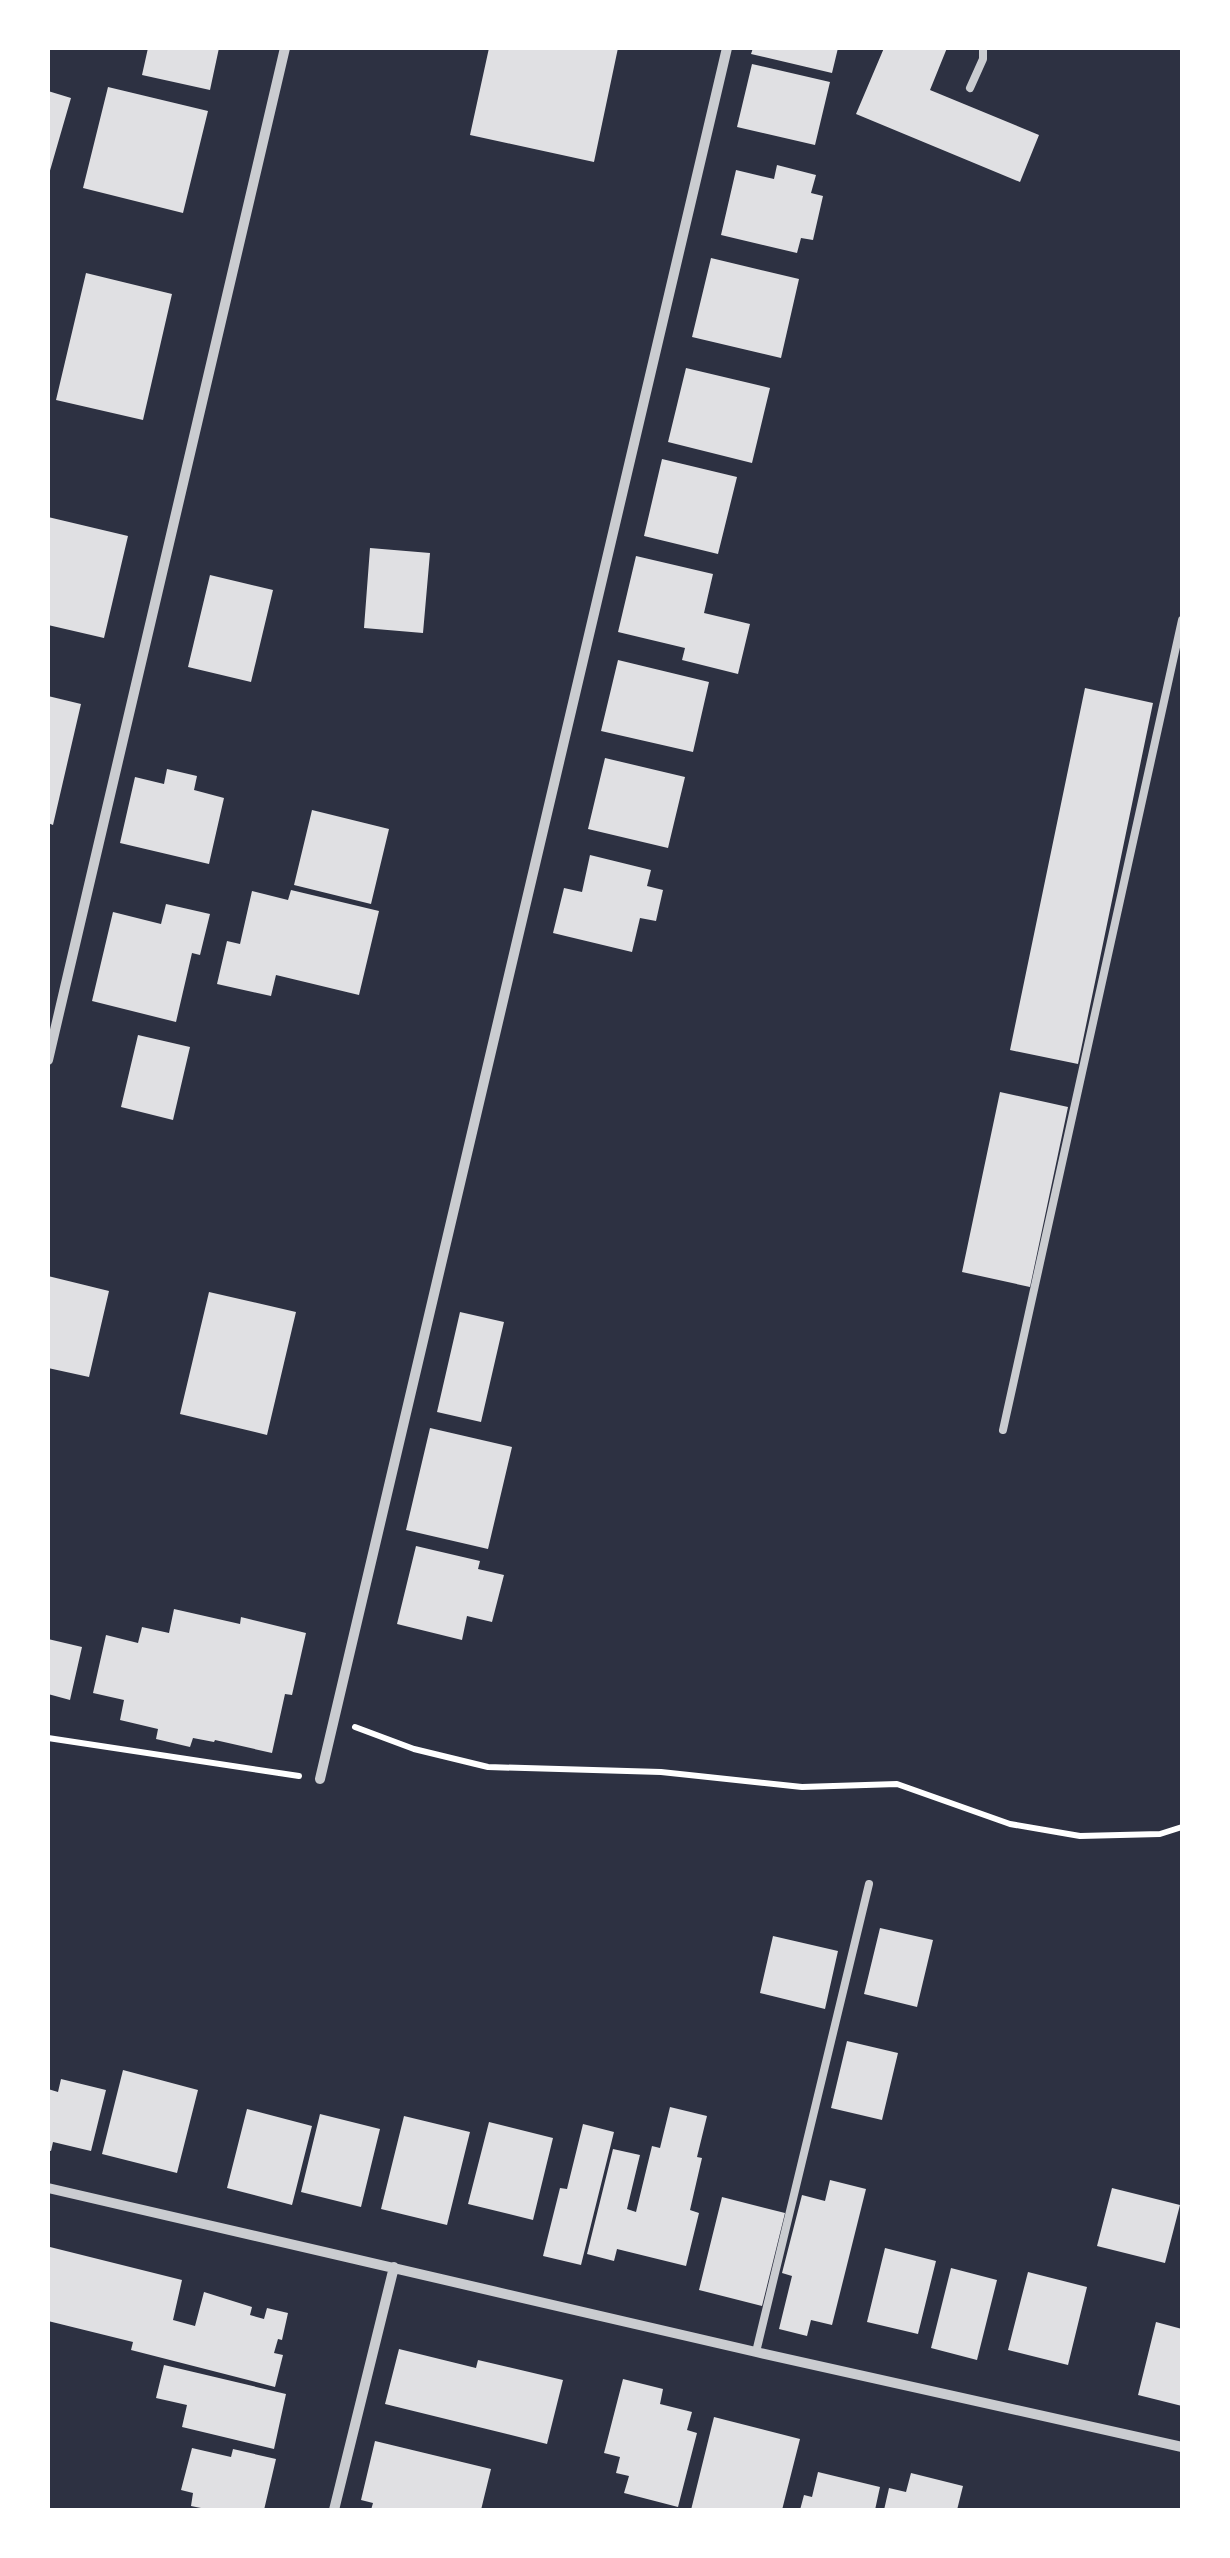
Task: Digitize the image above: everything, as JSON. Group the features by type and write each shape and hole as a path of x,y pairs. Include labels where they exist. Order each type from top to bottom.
{"street":[{"path":"48,1060 285,48"},
{"path":"320,1779 727,48"},
{"path":"48,2188 1182,2446"},
{"path":"334,2510 394,2267"}],"lane":[{"path":"970,88 983,60 983,48"},
{"path":"1003,1430 1182,620"},
{"path":"756,2352 869,1884"}],"path":[{"path":"336,1720 414,1750 488,1767 662,1772 802,1786 896,1784 1010,1824 1080,1836 1160,1834 1182,1828"},
{"path":"48,1738 320,1779"}],"building":[{"path":"148,48 219,48 210,90 142,75"},
{"path":"489,48 618,48 594,162 470,135"},
{"path":"753,48 838,48 832,73 751,54"},
{"path":"884,48 947,48 930,90 1039,135 1020,182 856,114"},
{"path":"752,64 830,82 815,145 737,127"},
{"path":"108,87 208,111 183,213 83,188"},
{"path":"48,91 71,98 49,174 48,174"},
{"path":"777,165 816,175 811,193 823,196 813,240 801,238 797,253 721,235 736,170 774,179"},
{"path":"711,258 799,279 781,358 692,337"},
{"path":"86,273 172,294 143,420 56,400"},
{"path":"686,368 770,388 752,463 668,442"},
{"path":"662,459 737,477 718,554 644,536"},
{"path":"48,517 128,536 104,638 48,625"},
{"path":"370,548 430,553 423,633 364,628"},
{"path":"636,556 713,574 704,613 750,624 738,674 682,660 685,648 618,632"},
{"path":"210,575 273,590 251,682 188,667"},
{"path":"618,660 709,682 693,752 601,731"},
{"path":"1085,688 1153,703 1078,1064 1010,1050"},
{"path":"48,696 81,704 53,825 48,823"},
{"path":"605,758 685,777 668,848 588,829"},
{"path":"167,769 197,776 194,790 224,798 209,864 120,843 135,777 164,784"},
{"path":"312,810 389,829 371,904 294,885"},
{"path":"590,855 651,870 647,886 663,890 656,921 640,918 632,952 553,933 564,888 582,892"},
{"path":"291,890 379,911 359,995 276,975 271,996 217,984 227,941 240,944 252,891 288,900"},
{"path":"166,904 210,914 200,955 192,953 176,1022 92,1001 113,912 161,924"},
{"path":"138,1035 190,1047 173,1120 121,1107"},
{"path":"1000,1092 1068,1107 1030,1287 962,1272"},
{"path":"48,1276 109,1291 89,1377 48,1368"},
{"path":"209,1292 296,1312 267,1435 180,1414"},
{"path":"460,1312 504,1322 481,1422 437,1412"},
{"path":"430,1428 512,1447 488,1549 406,1530"},
{"path":"416,1546 480,1561 478,1569 504,1575 492,1622 467,1616 462,1640 397,1624"},
{"path":"174,1609 240,1624 241,1617 306,1633 292,1695 285,1694 272,1753 215,1740 193,1738 190,1747 156,1739 158,1729 120,1720 124,1700 93,1693 106,1635 138,1643 142,1627 169,1633"},
{"path":"48,1639 82,1647 70,1700 48,1694"},
{"path":"880,1928 933,1940 917,2007 864,1994"},
{"path":"773,1936 838,1951 825,2009 760,1993"},
{"path":"847,2041 898,2053 882,2120 831,2108"},
{"path":"123,2070 198,2090 177,2173 102,2154"},
{"path":"61,2079 106,2090 91,2151 53,2142 51,2151 48,2150 48,2089 58,2092"},
{"path":"670,2107 707,2116 690,2210 699,2213 686,2266 617,2249 614,2261 587,2254 613,2149 640,2155 627,2209 636,2212 652,2146 660,2148"},
{"path":"247,2109 312,2126 292,2205 227,2188"},
{"path":"320,2114 380,2129 361,2207 301,2192"},
{"path":"404,2116 470,2132 447,2225 381,2209"},
{"path":"489,2122 553,2138 533,2220 468,2204"},
{"path":"583,2124 614,2132 581,2265 543,2256 560,2188 567,2189"},
{"path":"830,2180 866,2189 832,2325 811,2320 807,2336 779,2329 792,2276 782,2273 802,2195 825,2201"},
{"path":"1112,2188 1180,2205 1165,2263 1097,2246"},
{"path":"722,2197 785,2213 762,2306 699,2290"},
{"path":"50,2247 182,2280 173,2320 195,2326 204,2292 252,2307 250,2315 264,2319 267,2308 288,2313 282,2340 278,2339 274,2353 283,2355 275,2387 131,2350 133,2342 48,2321"},
{"path":"885,2248 936,2261 918,2334 867,2322"},
{"path":"951,2268 997,2280 977,2360 931,2348"},
{"path":"1028,2272 1087,2287 1068,2365 1008,2350"},
{"path":"1156,2322 1182,2329 1182,2406 1138,2395"},
{"path":"399,2349 476,2368 478,2360 563,2380 547,2444 385,2404"},
{"path":"164,2365 286,2394 274,2449 182,2427 187,2405 156,2398"},
{"path":"623,2379 663,2389 660,2404 692,2412 687,2430 697,2433 678,2507 624,2493 629,2476 616,2473 620,2457 604,2453"},
{"path":"714,2417 800,2439 782,2510 691,2510"},
{"path":"375,2441 491,2469 481,2510 371,2510 373,2503 361,2500"},
{"path":"192,2448 231,2457 233,2449 276,2459 264,2510 191,2506 193,2493 181,2490"},
{"path":"818,2472 880,2487 875,2510 800,2510 804,2495 812,2497"},
{"path":"911,2473 963,2486 957,2510 884,2510 889,2488 906,2492"}]}
